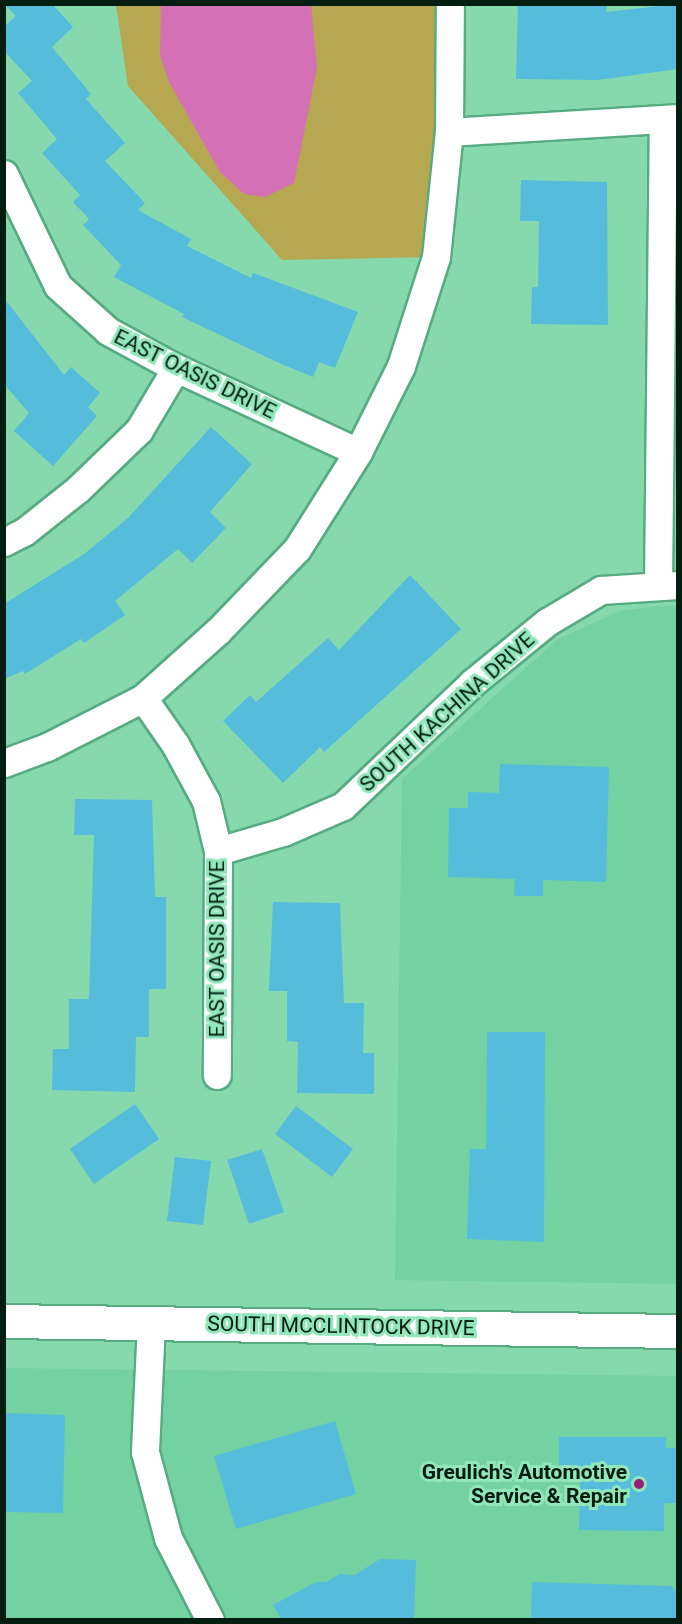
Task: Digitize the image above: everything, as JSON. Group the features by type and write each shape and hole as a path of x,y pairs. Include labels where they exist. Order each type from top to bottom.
{"main road":[{"name":"SOUTH MCCLINTOCK DRIVE","path":"4,1321 678,1331"}],"street":[{"path":"4,763 47,747 143,698 218,631 297,549 358,452 401,366 435,257 449,132 450,4"},
{"path":"449,132 670,119 668,585"},
{"name":"EAST OASIS DRIVE","path":"4,174 58,286 108,331 176,368 358,452"},
{"path":"4,542 24,532 78,489 139,430 176,368"},
{"name":"SOUTH KACHINA DRIVE","path":"218,851 283,832 343,806 472,683 547,622 601,590 668,585"},
{"name":"EAST OASIS DRIVE","path":"143,698 175,744 206,801 218,851 217,1075"},
{"path":"151,1323 146,1452 168,1538 210,1620"}],"shaded area":[{"path":"116,5 450,5 436,257 282,260 128,86"},
{"path":"161,5 311,5 317,67 294,183 265,197 244,194 220,172 169,82 160,55"},
{"path":"677,606 677,1284 395,1280 402,779 558,639 620,611"},
{"path":"5,1368 677,1376 677,1619 5,1620"}],"building":[{"path":"4,4 52,4 73,27 52,47 91,94 86,99 125,143 105,161 145,203 138,210 191,239 187,246 251,278 253,273 358,312 335,368 319,362 313,377 279,363 182,317 184,314 114,277 121,265 83,225 89,219 73,202 80,195 42,153 57,139 18,93 32,81 4,51 4,27 16,16"},
{"path":"518,4 607,4 606,12 678,4 678,69 598,80 516,79"},
{"path":"521,180 607,182 608,325 531,324 532,287 538,287 539,221 520,221"},
{"path":"4,298 64,375 71,367 100,393 88,407 97,416 53,466 14,431 29,413 4,384"},
{"path":"211,427 252,464 210,512 226,528 192,563 178,549 115,601 125,615 84,643 81,639 25,674 23,671 4,679 4,604 84,554 128,518"},
{"path":"410,575 461,629 324,752 320,747 283,783 223,721 250,695 256,702 328,638 339,650"},
{"path":"500,764 609,767 606,882 543,880 543,896 514,896 515,879 448,877 449,808 468,808 468,792 499,793"},
{"path":"75,799 152,800 155,897 166,897 166,989 149,989 149,1037 136,1037 135,1092 52,1090 53,1049 69,1049 69,999 89,999 94,835 74,835"},
{"path":"273,902 340,903 344,1003 364,1003 363,1053 374,1053 374,1094 297,1093 298,1042 287,1041 287,991 269,991"},
{"path":"487,1032 545,1032 544,1242 467,1239 470,1149 486,1149"},
{"path":"135,1104 159,1139 94,1184 70,1149"},
{"path":"296,1106 353,1149 332,1177 275,1134"},
{"path":"262,1149 284,1212 249,1224 227,1160"},
{"path":"175,1157 211,1161 203,1225 167,1221"},
{"path":"4,1413 65,1415 63,1513 4,1512"},
{"path":"335,1421 356,1494 236,1529 214,1456"},
{"name":"Greulich's Automotive Service & Repair","path":"559,1437 666,1437 666,1448 678,1448 678,1503 664,1503 664,1531 579,1530 581,1468 559,1467"},
{"path":"380,1559 416,1560 414,1620 282,1620 273,1605 316,1582 326,1582 340,1574 355,1575"},
{"path":"532,1582 671,1586 678,1593 678,1620 531,1620"}],"place":[{"name":"Greulich's Automotive Service & Repair","path":"639,1484"}]}
